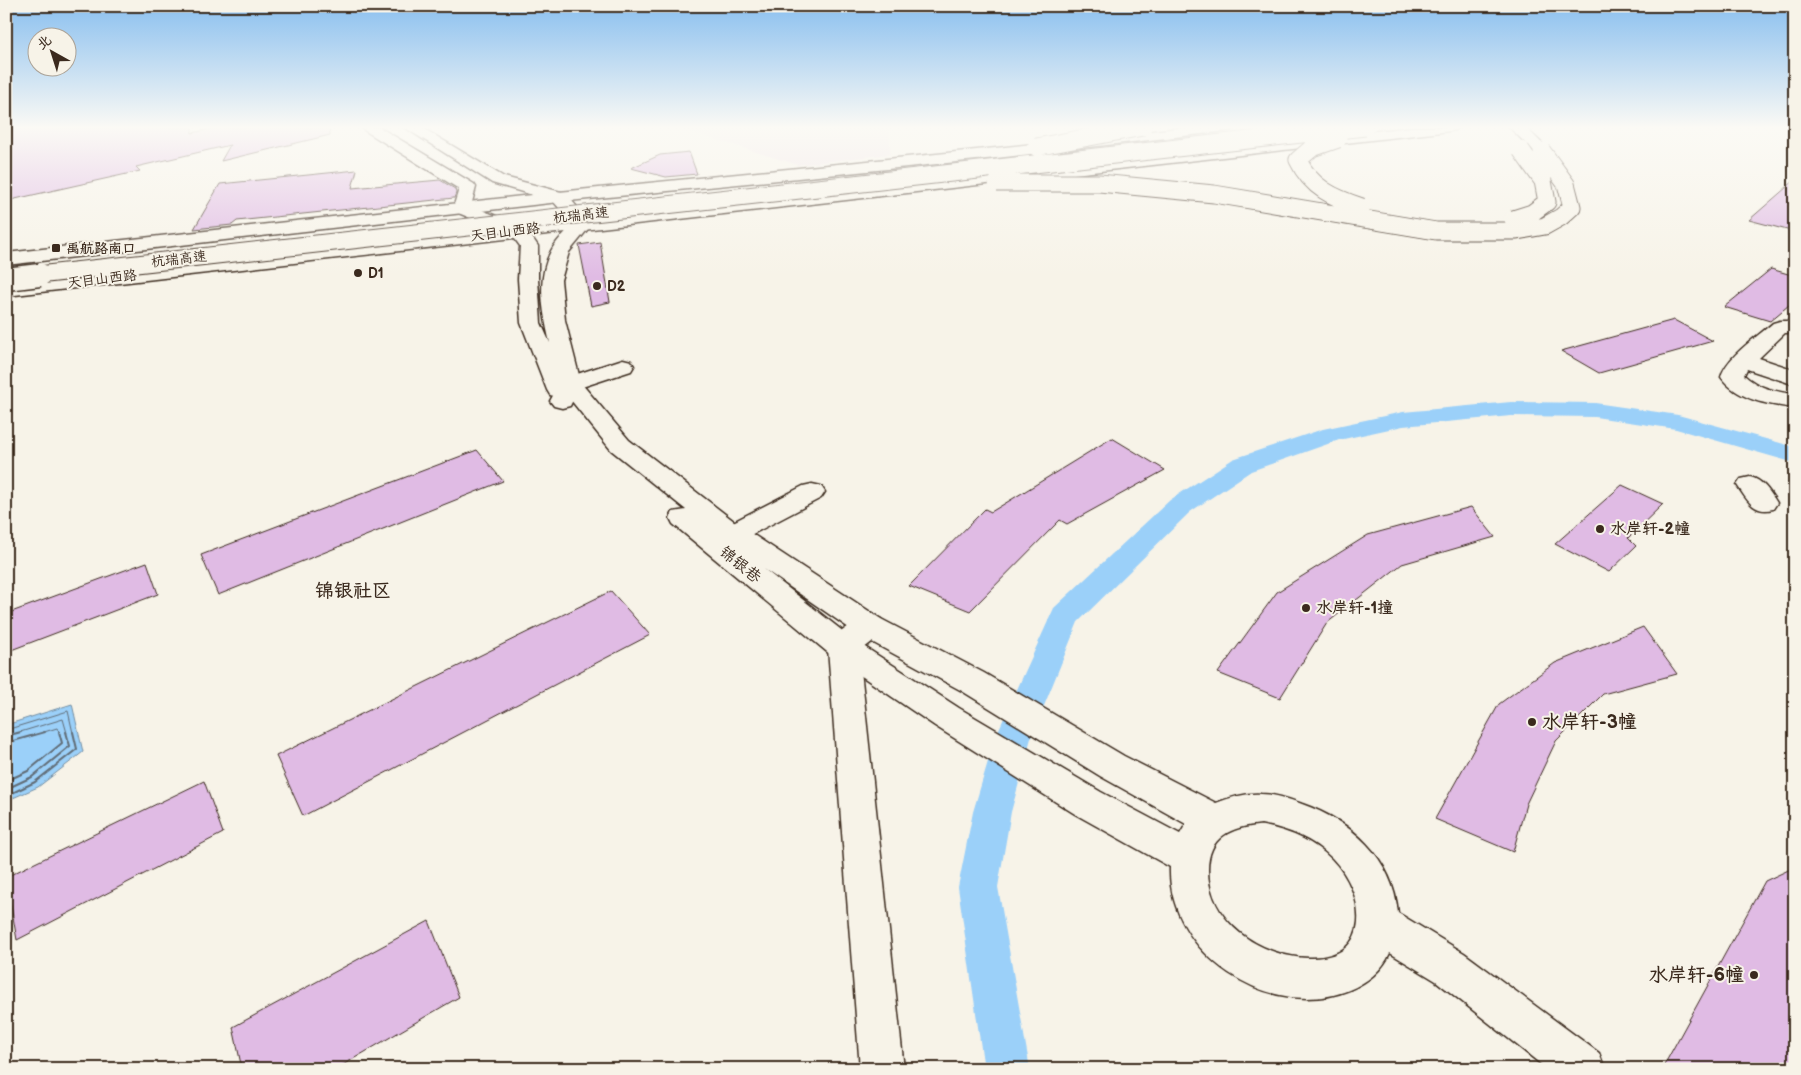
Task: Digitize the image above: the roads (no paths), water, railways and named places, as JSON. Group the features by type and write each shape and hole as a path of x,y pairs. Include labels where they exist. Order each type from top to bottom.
{"main road":[{"path":"452,177 468,187 462,208 519,231"},
{"path":"493,177 559,197 585,219 959,183 1098,183 1214,194 1436,231 1489,232 1545,226 1561,217 1572,207 1571,195 1567,183 1563,177"},
{"name":"天目山西路","path":"6,259 559,197 756,177"},
{"name":"杭瑞高速","path":"6,266 822,177"},
{"name":"杭瑞高速","path":"6,279 585,219 940,177"},
{"name":"天目山西路","path":"6,290 519,231 585,219 978,177"},
{"path":"1307,177 1324,191 1343,201 1393,216 1432,221 1477,222 1516,218 1539,210 1547,202 1540,177"},
{"name":"锦银巷","path":"566,392 551,280 560,251 585,219"},
{"name":"锦银巷","path":"519,231 529,246 528,279 531,323 566,392 600,446 637,481 724,538 856,638 947,717 1088,803 1189,858"},
{"path":"1795,327 1780,327 1734,369 1732,377 1740,386 1757,394 1795,401"},
{"path":"1743,360 1795,378"},
{"path":"566,392 623,366"},
{"path":"724,538 812,492"},
{"name":"锦银巷","path":"724,538 856,638 974,682 1112,766 1215,821"},
{"path":"856,638 882,1069"},
{"path":"1261,809 1281,812 1304,820 1329,833 1351,852 1367,874 1377,899 1380,924 1372,949 1354,967 1328,978 1297,979 1265,971 1234,954 1206,924 1193,901 1188,876 1189,858 1198,837 1215,821 1227,815 1261,809"},
{"path":"1380,924 1450,967 1582,1069"}],"water":[{"path":"72,704 83,752 38,787 6,801 6,725"}],"waterway":[{"path":"1007,1069 978,887 992,812 1013,738 1065,616 1180,506 1242,465 1332,434 1403,419 1511,409 1595,410 1678,422 1795,455"}],"place":[{"name":"禹航路南口","path":"56,248"},
{"name":"D1","path":"358,273"},
{"name":"D2","path":"597,286"},
{"name":"水岸轩-2幢","path":"1600,529"},
{"name":"水岸轩-1撞","path":"1306,608"},
{"name":"水岸轩-3幢","path":"1532,722"},
{"name":"水岸轩-6幢","path":"1754,975"}],"district":[{"name":"锦银社区","path":"353,591"}]}
